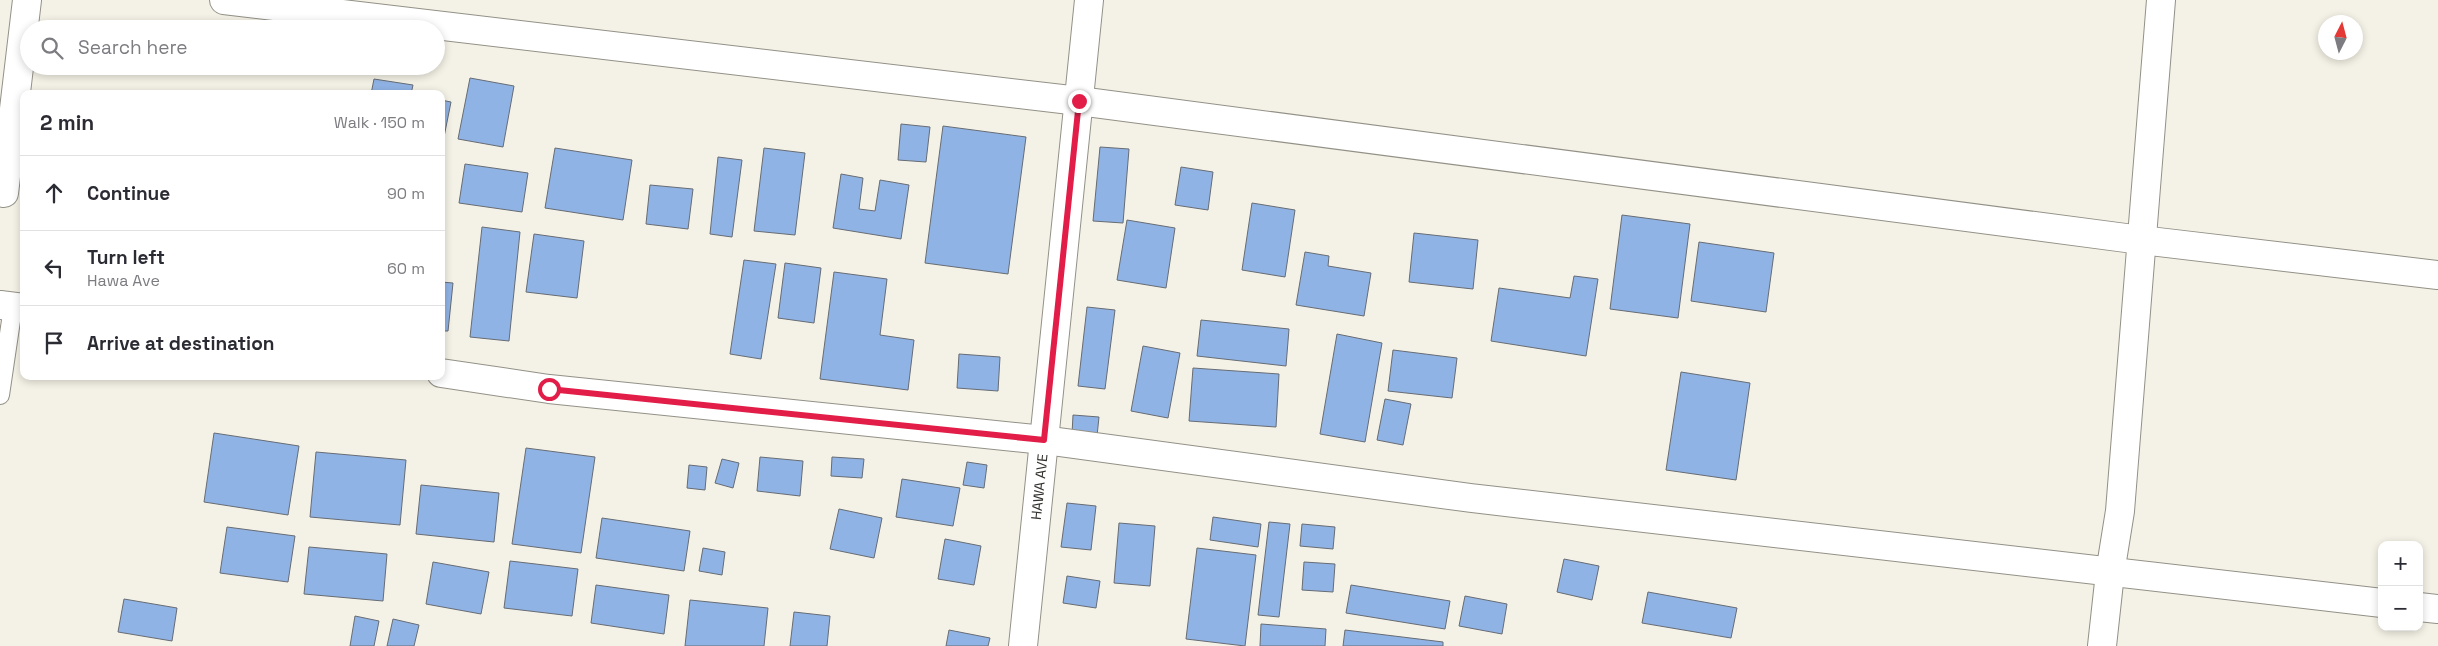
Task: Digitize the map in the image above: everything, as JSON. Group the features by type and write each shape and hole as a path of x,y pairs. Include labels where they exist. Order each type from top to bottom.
{"street":[{"path":"25,20 27,0"},
{"path":"224,0 393,20"},
{"name":"HAWA AVE","path":"1023,646 1090,0"},
{"path":"2102,646 2110,573 2121,502 2161,0"},
{"path":"445,26 1079,101 2141,240 2438,275"},
{"path":"4,193 20,59"},
{"path":"445,373 549,389 1044,440 1471,498 2378,603"},
{"path":"2423,607 2438,609"}],"lane":[{"path":"0,395 12,307"}],"building":[{"path":"470,78 514,86 503,147 458,139"},
{"path":"374,79 413,85 412,90 372,90"},
{"path":"445,101 451,102 445,132"},
{"path":"901,124 930,127 926,162 898,160"},
{"path":"943,126 1026,137 1008,274 925,263"},
{"path":"1100,147 1129,149 1123,223 1093,221"},
{"path":"555,148 632,160 623,220 545,208"},
{"path":"764,148 805,153 795,235 754,231"},
{"path":"718,157 742,160 732,237 710,234"},
{"path":"465,164 528,173 522,212 459,203"},
{"path":"1181,167 1213,172 1208,210 1175,205"},
{"path":"841,174 863,178 859,209 875,211 880,180 909,185 901,239 833,228"},
{"path":"650,185 693,189 688,229 646,224"},
{"path":"1252,203 1295,210 1285,277 1242,270"},
{"path":"1622,215 1690,224 1678,318 1610,309"},
{"path":"1127,220 1175,228 1166,288 1117,280"},
{"path":"482,227 520,232 509,341 470,337"},
{"path":"1414,233 1478,240 1473,289 1409,282"},
{"path":"534,234 584,241 577,298 526,292"},
{"path":"1699,242 1774,253 1766,312 1691,301"},
{"path":"1305,252 1329,256 1328,266 1371,273 1364,316 1296,305"},
{"path":"744,260 776,264 761,359 730,354"},
{"path":"785,263 821,268 814,323 778,318"},
{"path":"834,272 887,279 880,335 914,340 908,390 820,379"},
{"path":"1574,276 1598,279 1586,356 1491,341 1499,288 1570,298"},
{"path":"445,282 453,283 448,331 445,331"},
{"path":"1087,307 1115,310 1105,389 1078,386"},
{"path":"1201,320 1289,329 1286,366 1197,356"},
{"path":"1337,334 1382,343 1365,442 1320,434"},
{"path":"1143,346 1180,353 1168,418 1131,411"},
{"path":"1393,350 1457,358 1452,398 1388,391"},
{"path":"959,354 1000,357 998,391 957,388"},
{"path":"1193,368 1279,374 1276,427 1189,421"},
{"path":"1681,372 1750,383 1736,480 1666,470"},
{"path":"1385,399 1411,404 1403,445 1377,440"},
{"path":"1073,415 1099,417 1097,436 1072,434"},
{"path":"214,433 299,446 288,515 204,502"},
{"path":"526,448 595,457 581,553 512,544"},
{"path":"316,452 406,460 400,525 310,517"},
{"path":"760,457 803,461 800,496 757,491"},
{"path":"832,457 864,459 862,478 831,476"},
{"path":"722,459 739,463 733,488 715,483"},
{"path":"967,462 987,465 984,488 963,485"},
{"path":"689,465 707,467 705,490 687,488"},
{"path":"902,479 960,488 953,526 896,517"},
{"path":"421,485 499,493 494,542 416,534"},
{"path":"1067,503 1096,506 1091,550 1061,547"},
{"path":"839,509 882,518 874,558 830,549"},
{"path":"1213,517 1261,524 1258,547 1210,540"},
{"path":"602,518 690,531 684,571 596,558"},
{"path":"1269,522 1290,524 1279,617 1258,615"},
{"path":"1119,523 1155,526 1150,586 1114,583"},
{"path":"1302,524 1335,527 1333,549 1300,546"},
{"path":"227,527 295,536 288,582 220,573"},
{"path":"945,539 981,546 974,585 938,579"},
{"path":"309,547 387,554 383,601 304,594"},
{"path":"703,548 725,552 722,575 699,571"},
{"path":"1197,548 1256,555 1245,646 1186,639"},
{"path":"1564,559 1599,566 1592,600 1557,592"},
{"path":"510,561 578,569 572,616 504,608"},
{"path":"433,562 489,572 481,614 426,604"},
{"path":"1304,562 1335,564 1333,592 1302,590"},
{"path":"1067,576 1100,581 1096,608 1063,603"},
{"path":"596,585 669,595 664,634 591,623"},
{"path":"1351,585 1450,601 1445,629 1346,613"},
{"path":"1648,592 1737,608 1731,638 1642,623"},
{"path":"1465,596 1507,604 1502,634 1459,626"},
{"path":"124,599 177,608 172,641 118,632"},
{"path":"690,600 768,608 764,646 685,646"},
{"path":"794,612 830,616 827,646 790,646"},
{"path":"355,616 379,621 374,646 350,646"},
{"path":"393,619 419,625 414,646 387,646"},
{"path":"1261,624 1326,629 1325,646 1260,646"},
{"path":"949,630 990,638 988,646 946,646"},
{"path":"1345,630 1443,642 1443,646 1343,646"}],"route":[{"path":"549,389 1044,440 1079,101"}]}
